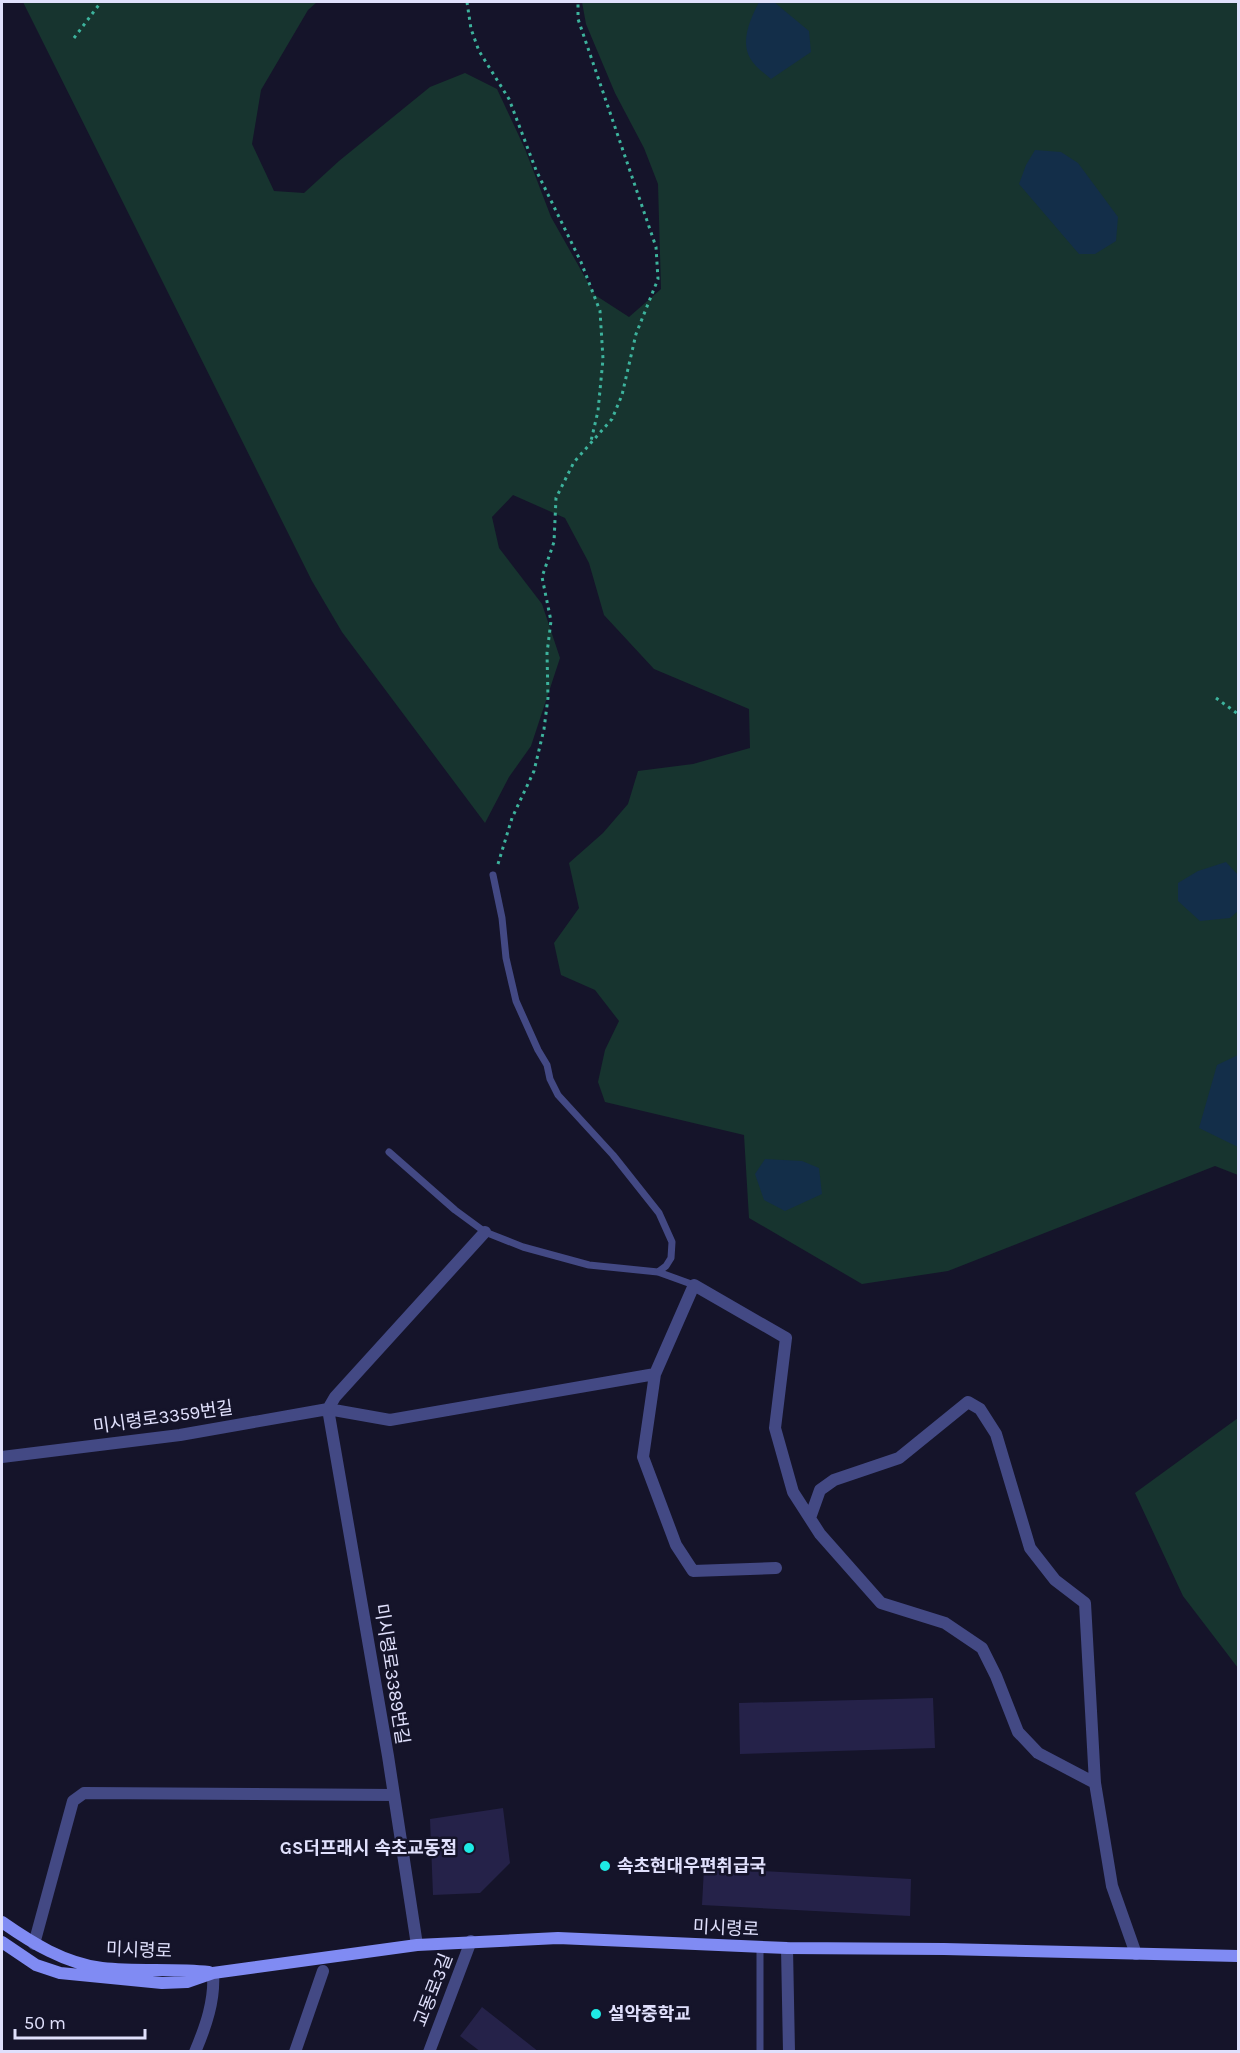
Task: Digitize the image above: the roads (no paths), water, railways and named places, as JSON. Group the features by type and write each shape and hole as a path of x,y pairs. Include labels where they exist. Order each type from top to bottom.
{"main road":[{"name":"미시령로","path":"2,1922 34,1944 58,1956 102,1968 190,1970 213,1973"},
{"name":"미시령로","path":"2,1942 36,1965 60,1973 162,1983 187,1982 213,1973 417,1945 558,1938 787,1948 1239,1956"}],"street":[{"path":"485,1232 335,1397 328,1409 390,1420 655,1374"},
{"path":"776,1568 693,1571 676,1545 644,1457 655,1374 693,1285 786,1338 775,1428 793,1492 820,1534 881,1603 945,1623 982,1648 996,1676 1018,1732 1038,1753 1095,1783"},
{"path":"810,1518 820,1490 834,1480 899,1458 968,1402 980,1409 996,1434 1030,1548 1055,1580 1085,1603 1095,1783 1112,1886 1136,1954"},
{"name":"미시령로3359번길","path":"2,1457 180,1435 328,1409"},
{"name":"미시령로3389번길","path":"328,1409 394,1795 417,1945"},
{"path":"34,1944 73,1801 84,1793 394,1795"},
{"name":"교동로3길","path":"429,2052 471,1941"},
{"path":"787,1948 789,2052"},
{"path":"295,2052 322,1971"},
{"path":"195,2052 204,2029 214,1989 213,1973"}],"lane":[{"path":"493,875 500,907 506,958 516,1001 547,1065 550,1079 558,1095 613,1155 659,1214 672,1242 671,1258 658,1272"},
{"path":"389,1152 455,1210 485,1232 523,1247 589,1265 658,1272 693,1285"},
{"path":"760,1947 760,2052"}],"water":[{"path":"759,2 774,2 809,31 811,52 771,79 752,61 747,51 746,37"},
{"path":"1035,150 1061,152 1078,163 1118,217 1116,241 1095,254 1079,254 1019,184"},
{"path":"1226,862 1238,875 1238,911 1230,918 1200,921 1178,901 1178,883 1198,871"},
{"path":"1238,1055 1238,1147 1199,1128 1217,1065"},
{"path":"765,1159 802,1161 819,1168 822,1194 785,1211 764,1200 755,1174"}],"place":[{"name":"GS더프래시 속초교동점","path":"469,1848"},
{"name":"속초현대우편취급국","path":"605,1866"},
{"name":"설악중학교","path":"596,2014"}]}
